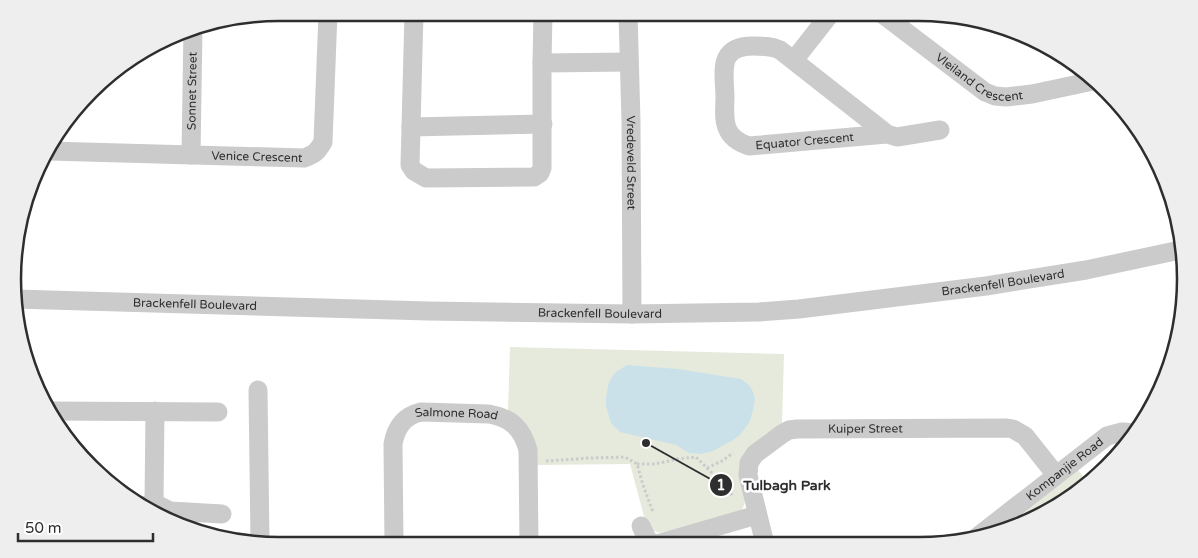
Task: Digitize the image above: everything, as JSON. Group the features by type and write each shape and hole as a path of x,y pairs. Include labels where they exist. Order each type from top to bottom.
{"street":[{"name":"Venice Crescent","path":"58,146 191,155 304,158 312,155 318,151 323,142 328,21"},
{"path":"414,21 410,165 414,171 426,178 534,177 540,173 542,168 543,124 543,21"},
{"name":"Vredeveld Street","path":"628,21 632,314"},
{"path":"794,60 824,21"},
{"name":"Vleiland Crescent","path":"893,21 985,92 995,96 1006,97 1032,94 1086,82"},
{"name":"Sonnet Street","path":"191,155 193,36"},
{"name":"Equator Crescent","path":"887,134 749,146 742,143 730,135 725,123 725,63 730,53 743,46 770,46 780,50 794,60 887,134 896,137 940,130"},
{"path":"542,63 628,62"},
{"path":"411,127 543,124"},
{"name":"Brackenfell Boulevard","path":"22,299 334,309 632,314 759,312 799,309 1036,278 1175,251"},
{"path":"258,390 260,536"},
{"path":"58,411 218,412"},
{"path":"150,502 155,411"},
{"name":"Salmone Road","path":"394,537 394,435 408,417 421,412 489,414 507,419 515,425 526,441 528,450 529,537"},
{"name":"Kuiper Street","path":"761,537 751,517 749,463 756,454 790,430 1013,429 1025,436 1056,476"},
{"name":"Kompanjie Road","path":"990,527 1107,436 1126,432"},
{"path":"161,508 170,511 222,514"},
{"path":"681,537 751,517"},
{"path":"647,520 648,537"}],"path":[{"path":"528,459 544,462 625,457 637,464 655,464 696,457 729,490 741,508 751,517"},
{"path":"637,464 643,485 647,520"}],"shaded area":[{"path":"510,347 784,354 782,425 765,437 743,508 739,512 661,533 653,531 645,520 630,464 536,465 508,410"},
{"path":"1078,470 1084,477 1048,502 1017,517"}],"water":[{"path":"627,365 678,369 741,379 750,386 755,398 750,421 740,435 733,440 713,451 701,454 689,453 676,445 620,432 611,423 606,406 606,397 612,377"}],"place":[{"name":"Tulbagh Park","path":"646,443"}]}
